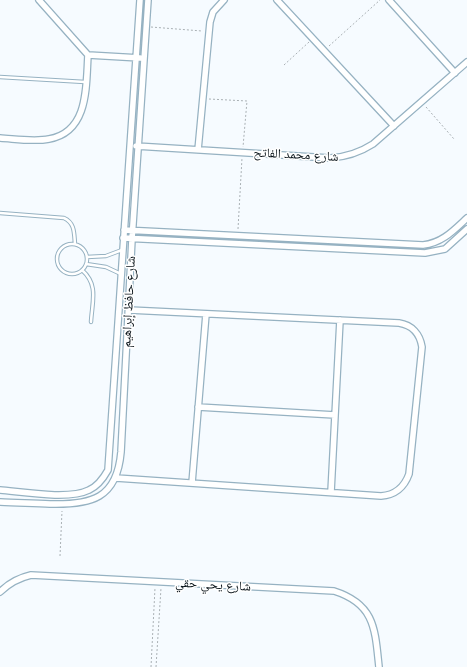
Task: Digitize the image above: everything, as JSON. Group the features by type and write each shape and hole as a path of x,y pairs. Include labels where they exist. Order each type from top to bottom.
{"street":[{"path":"39,0 88,55 145,58"},
{"name":"شارع حافظ إبراهيم","path":"0,490 72,494 90,490 97,485 108,470 110,460 122,250 140,0"},
{"name":"شارع حافظ إبراهيم","path":"0,502 62,504 85,503 96,499 105,493 116,478 120,463 132,239 148,0"},
{"path":"198,150 208,32 214,12 224,0"},
{"path":"277,0 394,126"},
{"path":"388,0 455,72"},
{"path":"0,138 50,139 65,133 78,121 84,105 88,55"},
{"name":"شارع محمد الفاتح","path":"130,145 330,158 345,157 360,152 373,144 467,62"},
{"path":"124,230 417,245 431,244 439,241 467,218"},
{"path":"123,238 432,253 445,249 467,229"},
{"path":"416,253 417,245"},
{"path":"116,478 385,496 395,493 405,483 409,474 422,347 420,338 415,331 403,324 129,310"},
{"path":"192,483 206,314"},
{"path":"331,492 340,320"},
{"path":"114,393 124,394"},
{"path":"198,407 335,415"},
{"path":"18,492 18,503"},
{"name":"شارع يحي حقي","path":"0,592 19,578 30,575 334,591 346,595 358,602 367,612 373,624 379,667"}],"lane":[{"path":"0,77 86,82"},
{"path":"0,213 64,218 70,221 74,228 75,244"},
{"path":"68,244 75,244 84,250 87,257 86,264 82,270 75,274 68,274 61,270 57,264 57,253 61,247 68,244"},
{"path":"87,257 106,256 122,250"},
{"path":"86,264 106,267 121,274"},
{"path":"82,270 89,277 93,287 90,322"}],"path":[{"path":"324,50 380,0"},
{"path":"147,27 208,32"},
{"path":"284,65 313,39"},
{"path":"203,98 246,101 238,236"},
{"path":"422,102 454,139"},
{"path":"60,556 62,504"},
{"path":"151,667 158,582"},
{"path":"156,667 158,582"}]}
